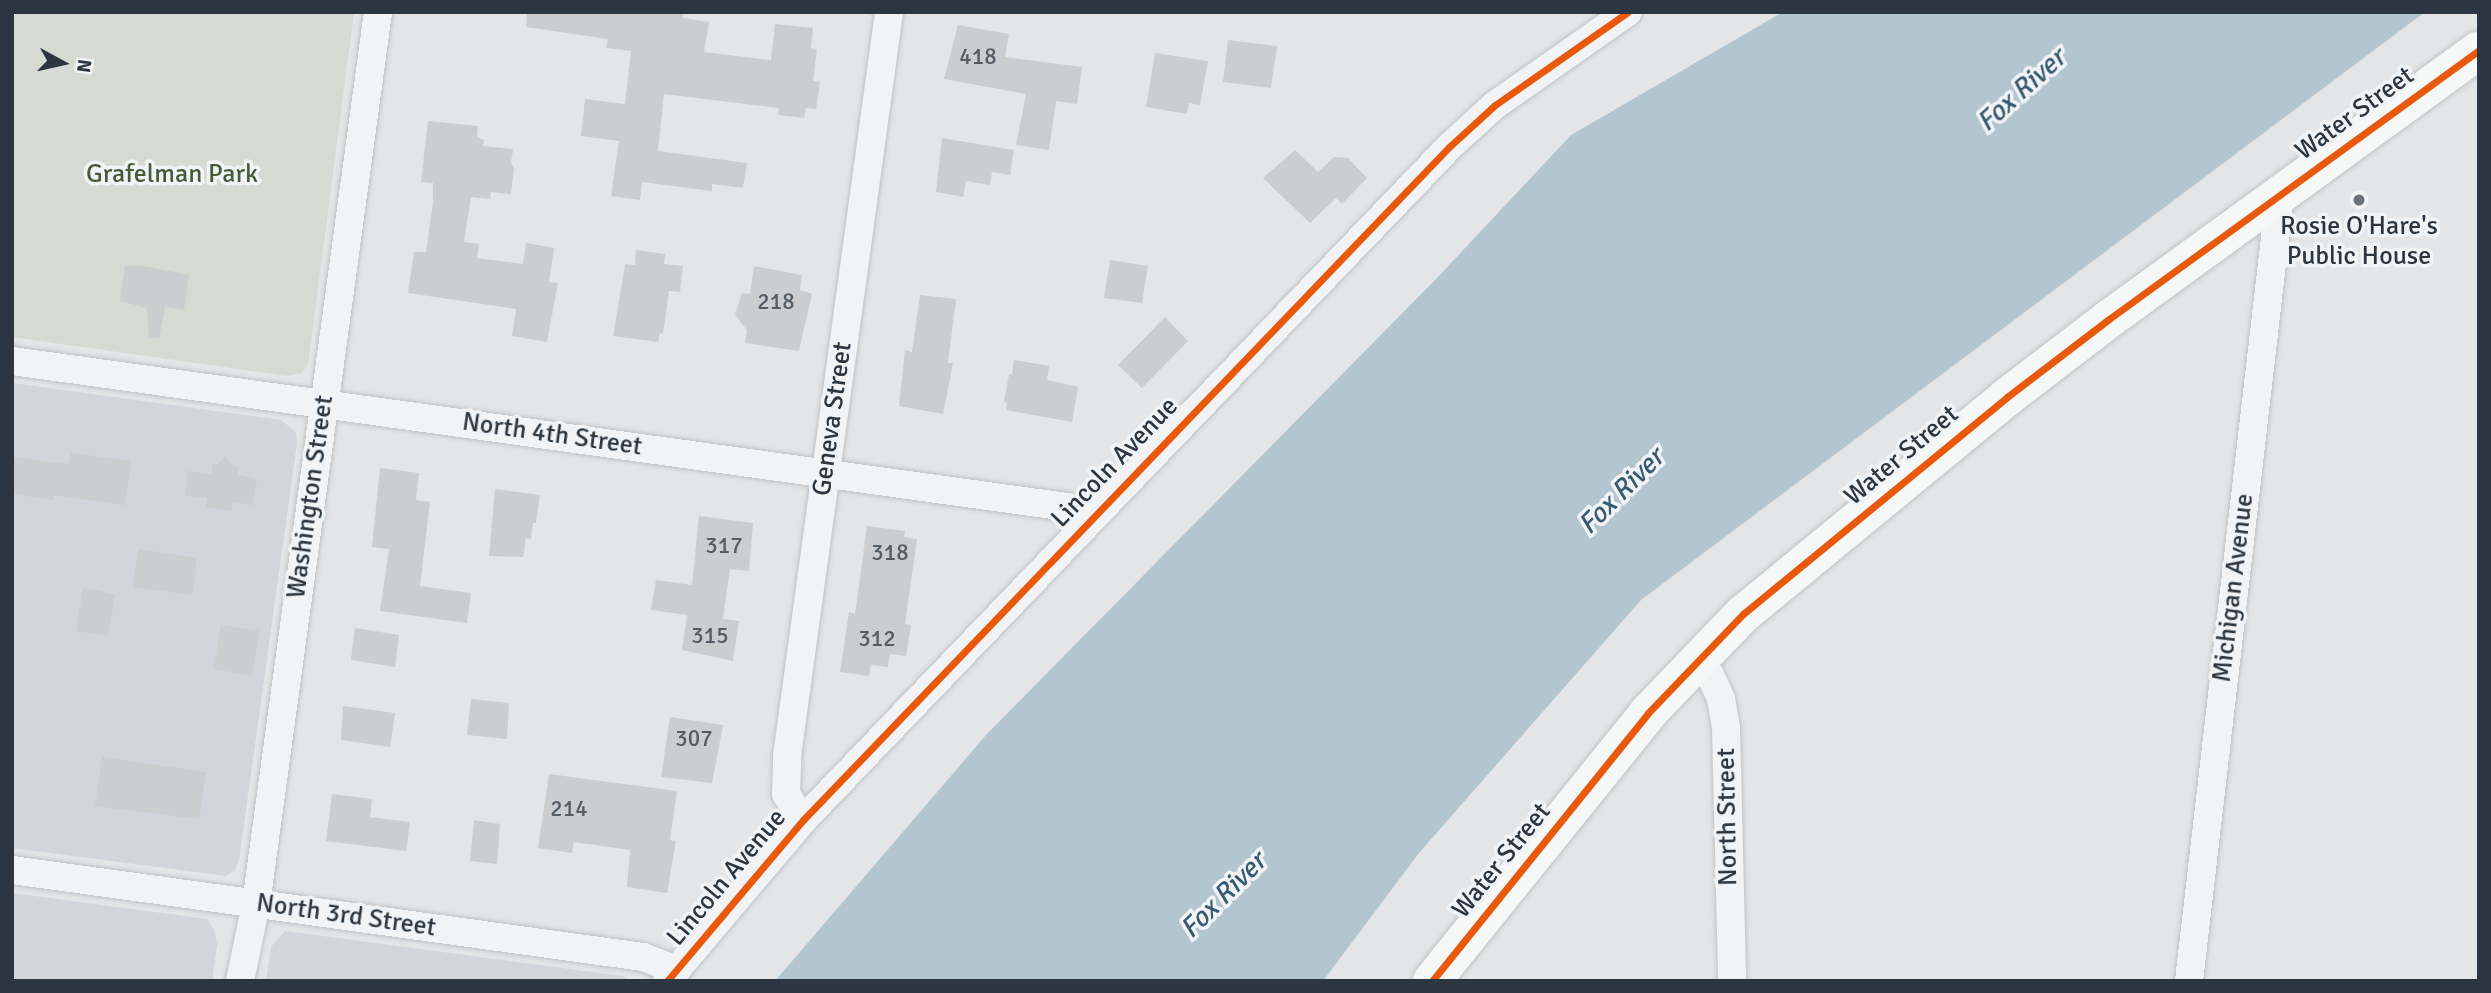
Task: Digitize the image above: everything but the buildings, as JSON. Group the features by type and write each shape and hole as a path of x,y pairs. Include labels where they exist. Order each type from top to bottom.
{"street":[{"name":"Washington Street","path":"240,981 256,904 378,12"},
{"name":"Geneva Street","path":"803,820 787,798 785,770 889,12"},
{"name":"Lincoln Avenue","path":"672,975 803,820 1086,522 1449,147 1528,81 1628,12"},
{"name":"Water Street","path":"1432,981 1648,713 1743,614 2007,397 2479,50"},
{"name":"Michigan Avenue","path":"2189,981 2280,195"},
{"name":"North 4th Street","path":"12,362 1067,507 1086,522"},
{"name":"North Street","path":"1697,660 1710,675 1721,699 1726,728 1732,981"},
{"name":"North 3rd Street","path":"12,870 643,957 672,975"}],"shaded area":[{"path":"12,383 281,420 296,432 297,443 239,860 235,870 226,876 12,848"},
{"path":"12,893 207,919 215,932 217,945 212,981 12,981"},
{"path":"285,931 622,976 630,981 266,981 271,947"}],"green space":[{"name":"Grafelman Park","path":"12,12 354,12 308,365 301,373 287,376 12,337"}],"water":[{"name":"Fox River","path":"1783,12 2425,12 1641,600 1419,853 1323,981 775,981 986,735 1436,279 1571,135"}],"cycle path":[{"path":"667,981 803,820 1449,147 1495,105 1628,12"},
{"path":"1432,981 1648,713 1743,614 2007,397 2109,319 2479,50"}],"place":[{"name":"Rosie O'Hare's Public House","path":"2359,200"}]}
